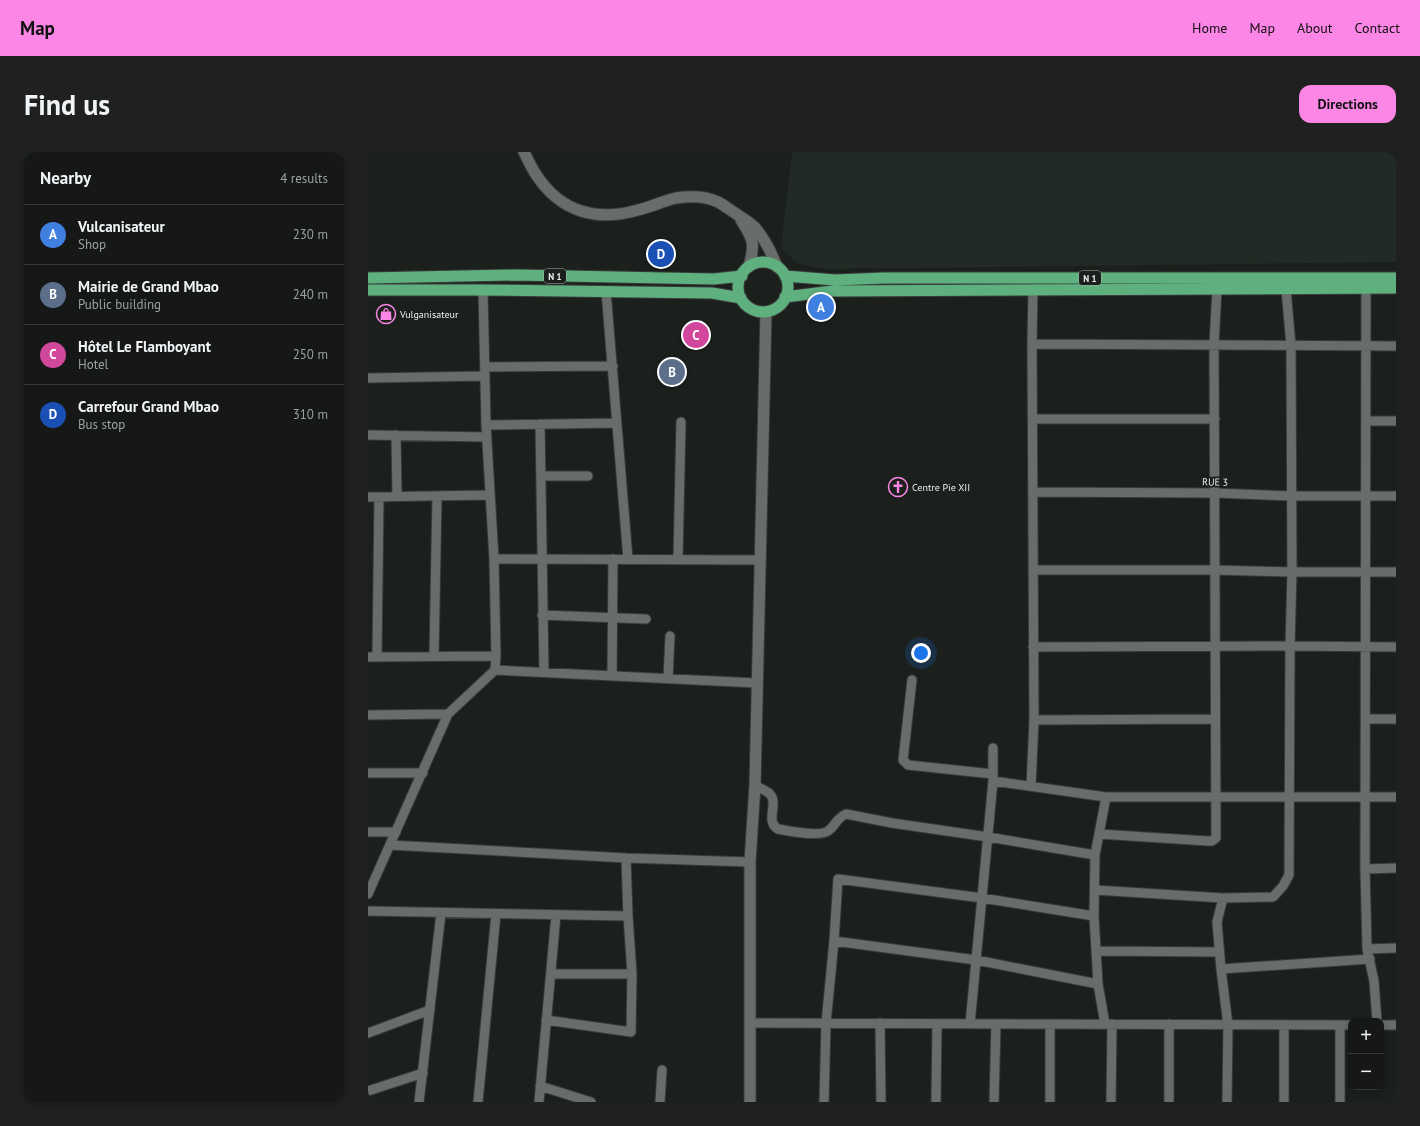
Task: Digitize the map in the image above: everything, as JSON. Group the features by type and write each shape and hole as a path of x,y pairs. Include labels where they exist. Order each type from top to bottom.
{"highway":[{"path":"741,298 738,287 742,276 749,267 755,264 772,264 785,276 788,287 786,297 777,308 766,312"},
{"name":"N 1","path":"368,278 516,276 714,279 742,276"},
{"name":"N 1","path":"785,276 836,280 898,278 1396,278"},
{"name":"N 1","path":"786,297 833,291 1396,288"},
{"name":"N 1","path":"368,290 712,293 741,298 749,307 760,312 766,312"}],"street":[{"path":"524,152 536,175 546,188 562,203 579,211 614,215 638,210 659,202 677,198 696,197 706,198 718,202 748,221 758,231 768,246 777,267"},
{"path":"737,215 752,239 754,249 749,267"},
{"path":"1366,288 1365,869 1368,949 1374,981 1377,1018"},
{"path":"1031,786 1034,720 1033,289"},
{"path":"1099,834 1212,841 1216,838 1214,346 1217,289"},
{"path":"1095,890 1223,898 1273,897 1283,886 1289,875 1290,646 1292,572 1291,346 1286,289"},
{"path":"368,893 423,773 448,714 495,670 494,559 486,425 483,290"},
{"path":"606,292 628,559"},
{"path":"750,1102 750,862 755,785 756,683 766,312"},
{"path":"1032,344 1396,346"},
{"path":"368,378 613,366"},
{"path":"1033,419 1215,419"},
{"path":"1366,421 1396,421"},
{"path":"678,559 681,422"},
{"path":"486,425 617,423"},
{"path":"540,424 544,672"},
{"path":"368,435 487,437"},
{"path":"396,435 397,496"},
{"path":"541,476 588,476"},
{"name":"RUE 3","path":"1033,492 1396,496"},
{"path":"368,497 489,495"},
{"path":"434,656 437,496"},
{"path":"379,497 372,657 496,656"},
{"path":"494,559 760,560"},
{"path":"612,559 612,676"},
{"path":"1033,570 1396,572"},
{"path":"542,615 646,619"},
{"path":"668,679 670,636"},
{"path":"1033,647 1396,647"},
{"path":"495,670 756,683"},
{"path":"912,680 903,760 908,765 993,778 1031,786 1106,796 1396,796"},
{"path":"368,715 448,714"},
{"path":"1034,720 1215,719"},
{"path":"1366,719 1396,719"},
{"path":"970,1024 993,778 993,748"},
{"path":"368,773 423,773"},
{"path":"755,785 769,794 773,799 771,821 774,827 778,829 820,834 828,832 839,817 846,814 892,823 988,837 1095,856"},
{"path":"1106,796 1095,856 1094,916 1098,984 1108,1024 1110,1102"},
{"path":"368,832 396,832"},
{"path":"390,846 626,858 750,862"},
{"path":"546,1020 631,1032 632,974 626,858"},
{"path":"1365,869 1396,868"},
{"path":"824,1102 826,1023 838,879 982,898 1094,916"},
{"path":"1223,898 1217,922 1228,1025 1228,1102"},
{"path":"368,911 628,916"},
{"path":"420,1102 441,913"},
{"path":"478,1102 496,914"},
{"path":"539,1102 556,915"},
{"path":"834,941 976,960 1098,984"},
{"path":"1368,949 1396,948"},
{"path":"1096,951 1219,952"},
{"path":"1221,969 1370,959"},
{"path":"551,974 632,974"},
{"path":"368,1033 430,1010"},
{"path":"749,1023 1348,1025"},
{"path":"880,1023 881,1102"},
{"path":"936,1102 937,1024"},
{"path":"994,1102 996,1024"},
{"path":"1050,1024 1050,1102"},
{"path":"1169,1024 1169,1102"},
{"path":"1284,1025 1284,1102"},
{"path":"1340,1025 1340,1102"},
{"path":"1384,1025 1396,1026"},
{"path":"660,1102 662,1070"},
{"path":"368,1091 423,1073"},
{"path":"540,1086 591,1102"}],"shaded area":[{"path":"792,152 1396,152 1396,262 824,269 797,263 781,248"}],"place":[{"name":"Carrefour Grand Mbao","path":"661,254"},
{"name":"Vulcanisateur","path":"821,307"},
{"name":"Vulganisateur","path":"386,314"},
{"name":"Hôtel Le Flamboyant","path":"696,335"},
{"name":"Mairie de Grand Mbao","path":"672,372"},
{"name":"Centre Pie XII","path":"898,487"}]}
